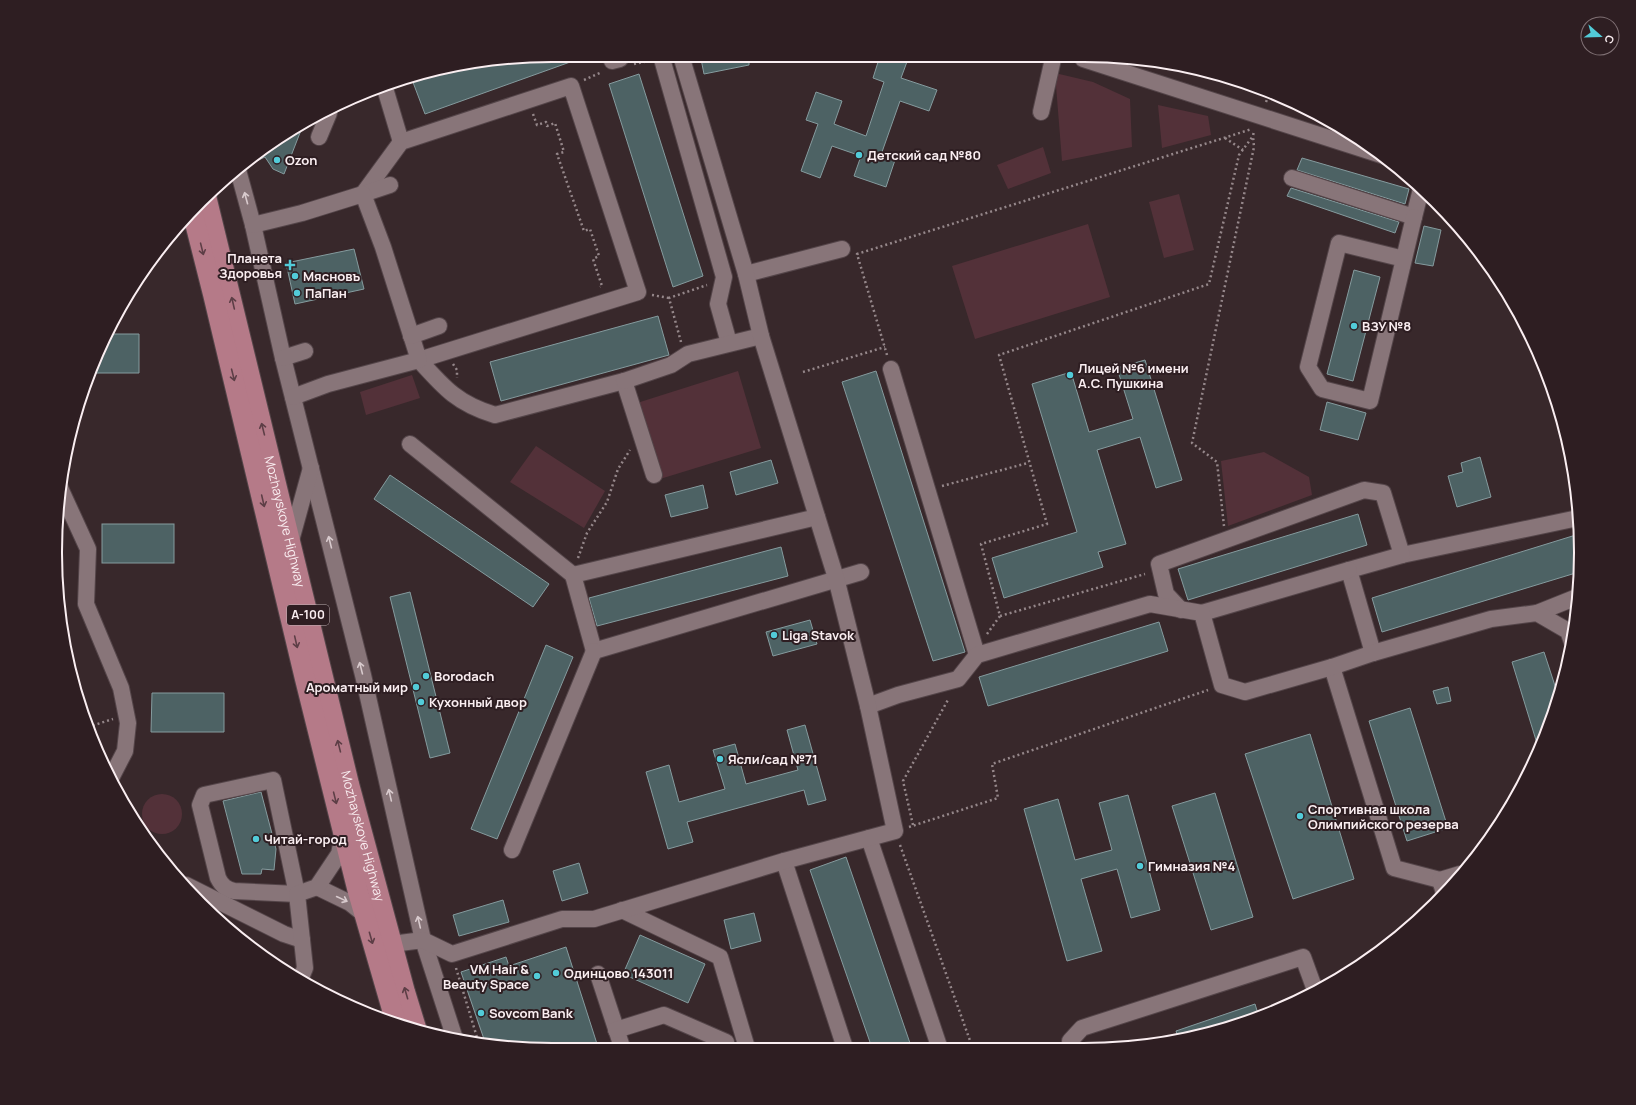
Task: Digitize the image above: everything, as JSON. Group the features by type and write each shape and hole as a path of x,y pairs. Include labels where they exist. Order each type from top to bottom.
{"main road":[{"name":"Mozhayskoye Highway","path":"208,204 349,784 415,1023"},
{"name":"Mozhayskoye Highway","path":"194,219 343,831 394,1017"}],"street":[{"path":"663,62 724,277 718,304 729,343"},
{"path":"392,944 423,940 452,954 562,919 594,919 784,861 895,831 868,706 836,578 761,336 746,274 683,62"},
{"path":"1041,112 1052,62"},
{"path":"1092,62 1259,120 1363,150"},
{"path":"293,397 328,384 419,360 638,292 571,86 401,142 363,194"},
{"path":"386,91 401,142"},
{"path":"319,137 328,117"},
{"path":"239,175 253,225 283,358 363,676 423,940 453,1033"},
{"path":"1292,178 1414,217"},
{"path":"253,225 302,213 390,185"},
{"path":"363,194 383,247 419,360 444,389 476,409 495,415 624,382 671,365 688,354 761,336"},
{"path":"1404,259 1339,243 1308,367 1322,389 1370,401 1404,259 1414,217 1419,196"},
{"path":"746,274 842,249"},
{"path":"411,336 439,326"},
{"path":"283,358 305,351"},
{"path":"891,369 976,652"},
{"path":"624,382 654,475"},
{"path":"410,444 573,574 594,651 512,850"},
{"path":"290,544 311,467"},
{"path":"1181,610 1166,594 1159,564 1364,490 1383,493 1402,555"},
{"path":"65,499 88,549 86,604 121,688 128,723 125,751 114,772"},
{"path":"573,574 817,517"},
{"path":"868,706 898,695 958,679 976,652 1150,604 1202,613 1402,555 1573,519"},
{"path":"1349,570 1373,653"},
{"path":"594,651 836,578 861,572"},
{"path":"1202,613 1222,686 1245,692 1491,619 1537,613 1572,599"},
{"path":"1537,613 1568,631"},
{"path":"1332,667 1394,868 1442,887"},
{"path":"302,974 305,968 296,894 273,780 204,795 200,805 218,878 227,889 234,891 296,894 317,887 339,854 343,831"},
{"path":"869,838 938,1043"},
{"path":"784,861 843,1043"},
{"path":"317,887 350,902 365,915"},
{"path":"199,891 284,934 302,940"},
{"path":"622,910 720,958 745,1043"},
{"path":"1070,1041 1082,1028 1303,957 1313,985"},
{"path":"598,974 621,1043"},
{"path":"616,1030 664,1015 726,1042"}],"path":[{"path":"1000,616 981,544 1046,524 999,355 1209,284 1239,156 1253,136 1268,98"},
{"path":"528,99 537,125 546,122 547,126 555,124 560,138 564,152 557,154 584,231 590,229 599,256 593,258 602,286 595,289"},
{"path":"891,369 857,254 1252,129 1259,120"},
{"path":"1225,540 1217,462 1192,443 1253,154 1253,136"},
{"path":"1225,138 1243,150"},
{"path":"803,372 885,347"},
{"path":"453,363 457,370"},
{"path":"573,574 587,534 607,502 618,469 641,432"},
{"path":"928,489 1028,463"},
{"path":"976,652 1000,616 1160,570"},
{"path":"913,825 903,781 937,721 958,679"},
{"path":"971,1043 914,888 895,831 998,798 992,764 1222,686"},
{"path":"94,725 126,714"},
{"path":"452,954 477,1037"}],"shaded area":[{"path":"1055,73 1093,82 1130,99 1132,147 1062,161"},
{"path":"1158,105 1208,116 1211,135 1162,148"},
{"path":"1043,147 1051,173 1008,189 997,165"},
{"path":"1179,194 1194,250 1164,258 1149,202"},
{"path":"1088,224 1110,297 975,339 952,266"},
{"path":"738,371 761,448 660,479 637,403"},
{"path":"412,375 420,398 366,415 360,392"},
{"path":"536,446 605,491 584,528 510,482"},
{"path":"1264,452 1309,477 1312,495 1228,526 1221,461"},
{"path":"158,794 166,794 173,797 179,803 182,810 182,818 179,825 173,831 166,834 158,834 151,831 145,825 142,818 142,810 145,803 151,797"}],"building":[{"path":"570,62 425,114 413,83 457,71 488,66 520,63"},
{"path":"702,62 749,62 749,65 704,74"},
{"name":"Детский сад №80","path":"878,62 907,62 901,78 937,90 929,111 900,101 882,152 896,157 886,187 854,176 861,156 832,146 820,178 801,171 818,124 806,120 816,92 842,101 834,124 866,136 884,82 873,78"},
{"path":"639,74 703,276 673,287 609,84"},
{"path":"300,132 284,174 273,169 265,157 258,160"},
{"path":"1302,158 1409,189 1405,204 1297,170"},
{"path":"1291,188 1399,222 1395,233 1287,196"},
{"path":"1424,226 1441,230 1433,266 1415,263"},
{"path":"354,249 364,289 295,304 286,263"},
{"name":"ВЗУ №8","path":"1354,270 1380,277 1353,381 1327,374"},
{"path":"658,316 669,355 501,401 490,362"},
{"path":"114,334 139,334 139,373 96,373"},
{"path":"1145,360 1182,480 1156,488 1140,437 1097,450 1126,544 1098,552 1103,567 1004,598 992,558 1077,532 1032,384 1071,372 1089,432 1133,419 1117,368"},
{"path":"876,371 965,652 933,661 842,382"},
{"path":"1327,402 1366,413 1358,440 1320,430"},
{"path":"1480,457 1491,497 1457,507 1448,476 1463,472 1461,463"},
{"path":"771,460 778,483 736,495 730,472"},
{"path":"390,475 549,584 533,607 374,499"},
{"path":"703,485 708,508 671,517 665,495"},
{"path":"1358,514 1367,545 1188,600 1178,569"},
{"path":"102,524 174,524 174,563 102,563"},
{"path":"1573,536 1573,574 1382,632 1372,598"},
{"path":"781,547 788,576 597,626 589,598"},
{"path":"410,592 450,753 430,758 390,597"},
{"path":"810,620 817,644 773,656 766,632"},
{"path":"1159,622 1168,651 988,706 979,677"},
{"path":"546,645 573,657 497,839 471,829"},
{"path":"1544,652 1555,686 1536,741 1512,662"},
{"path":"1448,687 1451,701 1437,704 1433,691"},
{"path":"152,693 224,693 224,732 151,732"},
{"path":"1410,708 1448,828 1407,841 1369,721"},
{"path":"805,725 826,800 808,805 804,790 687,822 693,842 668,849 646,772 669,765 679,802 725,789 713,750 735,744 746,784 798,770 787,730"},
{"name":"Спортивная школа Олимпийского резерва","path":"1310,734 1354,879 1293,899 1245,754"},
{"path":"261,792 276,849 274,870 262,869 261,874 242,874 223,801"},
{"path":"1215,793 1253,917 1211,930 1172,806"},
{"path":"1128,795 1160,910 1131,918 1117,869 1081,879 1102,951 1067,961 1024,809 1058,799 1075,860 1112,850 1099,803"},
{"path":"846,857 910,1043 870,1043 810,870"},
{"path":"579,863 588,893 562,901 553,871"},
{"path":"503,900 509,922 459,936 453,915"},
{"path":"754,913 761,941 731,949 724,920"},
{"path":"640,935 705,964 688,1003 623,974"},
{"path":"566,947 597,1043 520,1042 484,1038 461,972 506,957 509,966"},
{"path":"1255,1004 1257,1011 1179,1034 1177,1034 1176,1031"}],"place":[{"name":"Детский сад №80","path":"859,155"},
{"name":"Ozon","path":"277,160"},
{"name":"Планета Здоровья","path":"290,265"},
{"name":"Мясновъ","path":"295,276"},
{"name":"ПаПан","path":"297,293"},
{"name":"ВЗУ №8","path":"1354,326"},
{"name":"Лицей №6 имени А.С. Пушкина","path":"1070,375"},
{"name":"Liga Stavok","path":"774,635"},
{"name":"Borodach","path":"426,676"},
{"name":"Ароматный мир","path":"416,687"},
{"name":"Кухонный двор","path":"421,702"},
{"name":"Ясли/сад №71","path":"720,759"},
{"name":"Спортивная школа Олимпийского резерва","path":"1300,816"},
{"name":"Читай-город","path":"256,839"},
{"name":"Гимназия №4","path":"1140,866"},
{"name":"Одинцово 143011","path":"556,973"},
{"name":"VM Hair & Beauty Space","path":"537,976"},
{"name":"Sovcom Bank","path":"481,1013"}]}
